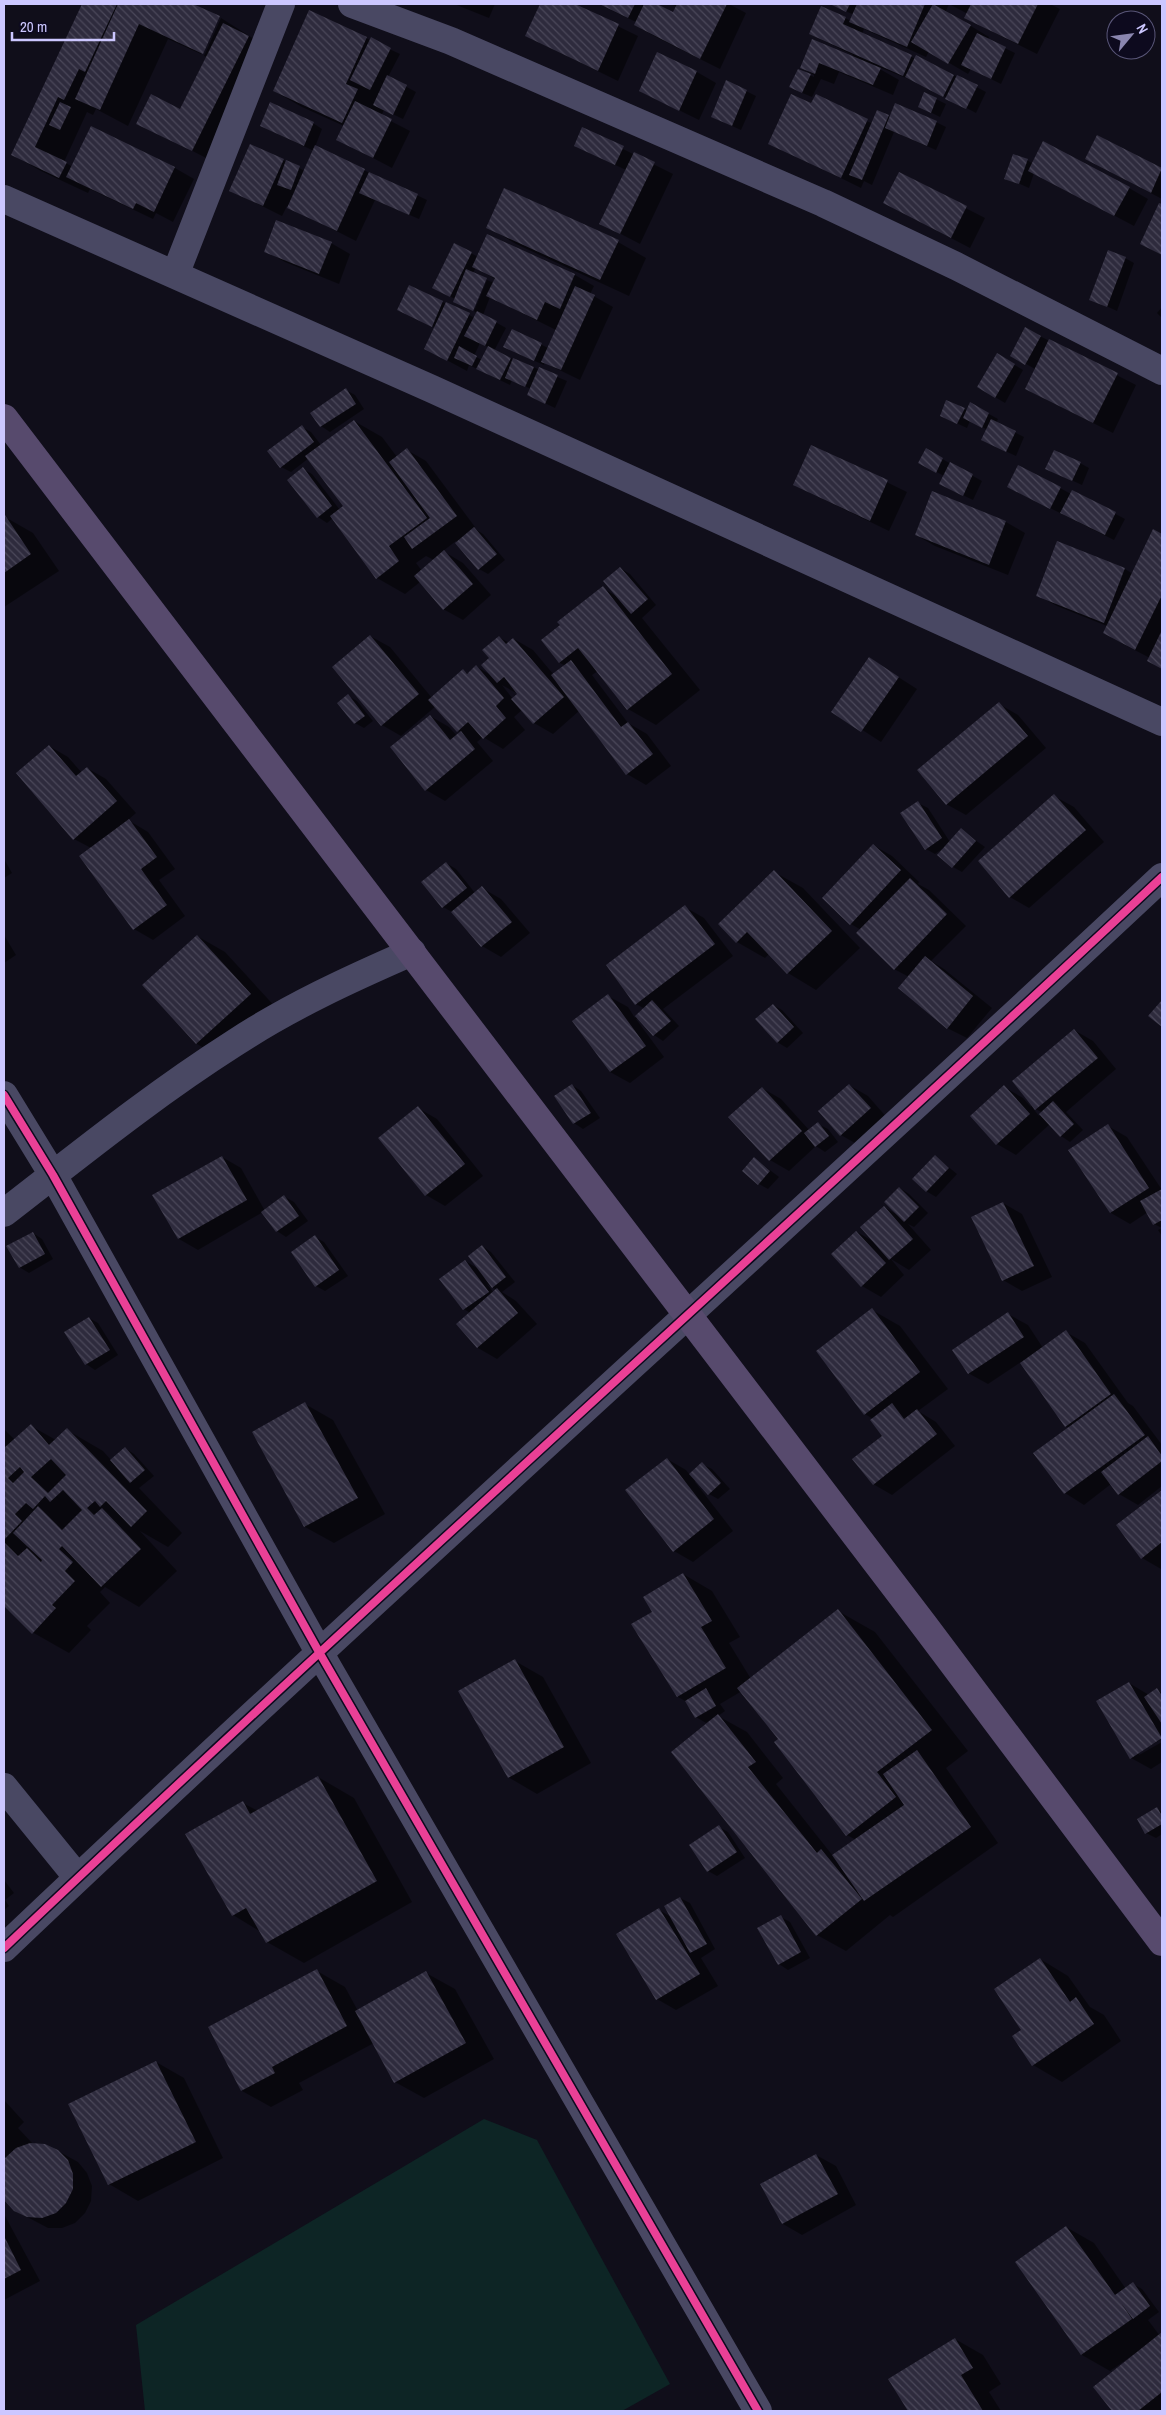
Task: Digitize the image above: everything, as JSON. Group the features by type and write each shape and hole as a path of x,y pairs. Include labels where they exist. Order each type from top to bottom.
{"main road":[{"path":"4,418 412,952 1162,1942"}],"street":[{"path":"175,275 281,4"},
{"path":"352,4 451,41 823,203 956,266 1162,371"},
{"path":"4,199 432,389 1162,722"},
{"path":"4,1948 319,1652 688,1316 1162,877"},
{"path":"4,1213 158,1094 234,1043 339,984 412,952"},
{"path":"4,1095 53,1175 319,1652 758,2411"},
{"path":"4,1787 78,1878"}],"green space":[{"path":"484,2119 537,2140 670,2384 622,2411 145,2411 136,2325"}],"building":[{"path":"82,4 117,4 85,72 79,69 64,100 58,97 35,147 67,162 59,178 11,155"},
{"path":"118,4 193,4 220,16 203,54 139,24 100,110 75,99"},
{"path":"540,4 575,4 619,24 598,71 525,36"},
{"path":"599,4 635,4 628,18"},
{"path":"644,4 657,4 673,12 677,4 727,4 700,59 634,25"},
{"path":"830,4 850,4 846,12"},
{"path":"857,4 925,4 907,47 849,22"},
{"path":"933,4 971,25 948,64 911,42"},
{"path":"971,4 1038,4 1018,44 964,18"},
{"path":"821,6 846,17 843,24 912,55 903,76 809,34"},
{"path":"309,10 367,37 346,84 358,89 342,123 273,91"},
{"path":"223,23 249,36 192,151 136,124 151,94 180,109"},
{"path":"977,33 1006,47 991,79 961,65"},
{"path":"371,37 391,48 370,90 350,80"},
{"path":"812,39 881,68 873,85 819,63 815,74 800,68"},
{"path":"657,52 697,71 679,111 639,91"},
{"path":"916,55 954,75 943,97 905,77"},
{"path":"798,69 811,74 802,93 789,87"},
{"path":"387,75 407,85 393,115 373,105"},
{"path":"957,75 978,85 966,109 945,99"},
{"path":"726,80 747,90 732,126 711,117"},
{"path":"924,92 937,98 931,113 918,107"},
{"path":"791,94 811,103 816,94 868,119 841,178 768,144"},
{"path":"355,101 392,119 373,158 336,140"},
{"path":"60,102 71,107 60,130 49,125"},
{"path":"270,102 314,122 304,146 260,126"},
{"path":"895,103 937,121 927,146 885,128"},
{"path":"877,110 889,115 862,180 849,175"},
{"path":"91,126 175,167 154,212 136,203 133,209 66,177"},
{"path":"582,127 624,146 615,165 574,146"},
{"path":"1097,135 1162,168 1151,193 1085,159"},
{"path":"1043,141 1130,187 1114,216 1028,171"},
{"path":"250,144 284,159 263,206 229,191"},
{"path":"315,145 365,169 337,231 287,208"},
{"path":"634,152 655,162 620,234 599,224"},
{"path":"1013,154 1028,159 1019,184 1004,179"},
{"path":"286,160 300,166 291,190 277,185"},
{"path":"369,172 418,194 409,215 359,193"},
{"path":"899,172 967,206 951,238 883,203"},
{"path":"504,188 619,240 600,280 486,228"},
{"path":"1159,203 1162,204 1162,255 1140,244"},
{"path":"276,220 332,242 319,274 264,252"},
{"path":"487,234 575,274 560,309 545,302 537,320 486,296 495,278 472,267"},
{"path":"454,243 472,252 450,297 432,288"},
{"path":"1108,250 1126,257 1107,307 1089,300"},
{"path":"466,269 487,278 473,311 453,302"},
{"path":"409,285 443,301 432,327 397,310"},
{"path":"575,286 595,295 561,370 541,362"},
{"path":"446,302 470,313 447,361 424,349"},
{"path":"477,311 497,321 485,346 464,336"},
{"path":"1025,327 1041,336 1025,365 1010,356"},
{"path":"512,329 542,343 534,361 503,347"},
{"path":"1049,339 1118,373 1093,423 1025,389"},
{"path":"459,346 477,356 472,366 454,358"},
{"path":"488,346 511,358 500,380 476,369"},
{"path":"997,353 1015,364 995,398 977,387"},
{"path":"513,358 534,367 525,387 505,378"},
{"path":"539,367 558,375 545,404 527,395"},
{"path":"346,388 356,404 320,427 310,413"},
{"path":"946,400 965,408 957,424 940,416"},
{"path":"970,402 989,413 982,428 963,418"},
{"path":"991,419 1016,431 1006,452 981,440"},
{"path":"354,420 427,518 389,546 399,561 376,579 330,516 343,506 305,456"},
{"path":"302,425 314,442 280,468 267,451"},
{"path":"811,445 888,480 870,521 793,485"},
{"path":"407,448 457,516 412,549 404,537 430,518 389,462"},
{"path":"926,448 943,458 936,473 918,463"},
{"path":"1054,450 1081,462 1072,481 1045,469"},
{"path":"950,462 973,474 963,496 939,484"},
{"path":"1018,465 1061,487 1050,509 1007,487"},
{"path":"303,467 332,506 317,518 287,480"},
{"path":"1072,490 1116,512 1105,535 1060,513"},
{"path":"932,491 1006,521 989,565 915,535"},
{"path":"4,516 31,554 4,573"},
{"path":"474,527 497,554 478,570 455,543"},
{"path":"1153,529 1162,534 1162,595 1135,650 1103,633"},
{"path":"1057,541 1125,568 1104,623 1036,596"},
{"path":"444,550 473,584 443,610 414,576"},
{"path":"620,567 648,599 631,614 603,581"},
{"path":"603,586 672,674 627,710 578,648 559,663 541,640 560,625 557,622"},
{"path":"1162,630 1162,669 1147,661"},
{"path":"370,635 419,694 381,726 332,667"},
{"path":"499,636 506,644 513,638 564,697 533,724 511,699 517,694 504,677 497,683 481,665 489,658 482,650"},
{"path":"869,657 899,677 861,732 831,712"},
{"path":"571,660 621,727 628,722 653,754 626,775 551,675"},
{"path":"476,665 504,698 496,706 506,718 483,739 468,722 457,732 428,700 463,669 467,674"},
{"path":"348,694 365,716 354,724 337,703"},
{"path":"999,702 1028,736 946,805 917,770"},
{"path":"430,715 450,740 461,731 475,749 425,791 390,747"},
{"path":"49,745 76,776 87,767 117,801 73,840 16,773"},
{"path":"1054,794 1086,830 1009,898 978,861"},
{"path":"918,801 942,838 925,850 900,813"},
{"path":"129,819 157,857 141,869 167,905 133,930 79,856"},
{"path":"961,828 976,841 952,868 937,855"},
{"path":"873,844 901,870 850,925 822,898"},
{"path":"446,862 467,888 442,908 421,882"},
{"path":"774,870 832,931 787,974 747,932 736,943 718,924"},
{"path":"910,878 947,914 894,970 856,933"},
{"path":"482,886 512,922 481,947 451,912"},
{"path":"685,905 715,944 635,1005 606,965"},
{"path":"197,935 251,994 196,1044 142,985"},
{"path":"925,956 973,996 947,1029 898,988"},
{"path":"608,994 646,1046 610,1072 572,1021"},
{"path":"652,1000 671,1021 653,1036 635,1016"},
{"path":"1162,1000 1162,1027 1148,1016"},
{"path":"773,1004 794,1027 777,1043 755,1019"},
{"path":"1074,1029 1098,1058 1035,1110 1012,1081"},
{"path":"572,1084 591,1113 573,1124 554,1096"},
{"path":"849,1084 871,1108 840,1136 818,1111"},
{"path":"1004,1085 1030,1114 996,1145 970,1116"},
{"path":"762,1087 802,1131 769,1161 728,1117"},
{"path":"1053,1101 1074,1124 1060,1137 1039,1114"},
{"path":"418,1106 465,1164 425,1196 378,1138"},
{"path":"818,1122 829,1136 815,1147 804,1133"},
{"path":"1108,1124 1149,1188 1110,1213 1068,1150"},
{"path":"935,1155 949,1168 926,1192 912,1179"},
{"path":"222,1156 247,1200 178,1239 152,1195"},
{"path":"754,1157 770,1171 758,1185 742,1171"},
{"path":"899,1187 919,1207 904,1222 884,1202"},
{"path":"1162,1189 1162,1220 1153,1225 1140,1201"},
{"path":"284,1195 299,1216 276,1232 261,1212"},
{"path":"1003,1202 1034,1266 1002,1281 971,1217"},
{"path":"884,1206 913,1239 889,1260 860,1227"},
{"path":"856,1231 886,1263 861,1287 831,1254"},
{"path":"33,1232 45,1254 19,1268 6,1246"},
{"path":"315,1235 339,1270 315,1287 291,1252"},
{"path":"482,1245 506,1277 492,1288 468,1256"},
{"path":"465,1260 489,1292 463,1310 439,1279"},
{"path":"497,1288 518,1313 477,1348 456,1324"},
{"path":"872,1308 920,1372 864,1415 816,1351"},
{"path":"1008,1312 1024,1337 968,1374 952,1350"},
{"path":"89,1317 110,1350 85,1365 64,1332"},
{"path":"1066,1330 1111,1394 1065,1427 1020,1363"},
{"path":"1114,1394 1145,1435 1064,1494 1033,1453"},
{"path":"305,1402 358,1498 304,1527 252,1432"},
{"path":"892,1403 904,1419 917,1409 937,1434 873,1485 852,1459 882,1436 870,1420"},
{"path":"31,1424 49,1445 67,1428 147,1511 131,1527 106,1501 100,1507 95,1501 87,1508 94,1515 102,1508 141,1549 101,1587 62,1546 59,1549 73,1562 65,1571 75,1581 52,1605 56,1608 32,1634 4,1606 4,1542 18,1556 27,1548 41,1562 42,1560 13,1533 38,1506 62,1530 82,1510 63,1490 50,1502 45,1496 33,1509 26,1503 15,1514 22,1521 4,1540 4,1448","holes":["51,1459 66,1475 48,1493 31,1477","20,1467 24,1472 13,1483 8,1478"]},
{"path":"1148,1436 1162,1456 1162,1461 1118,1495 1101,1472"},
{"path":"125,1447 145,1470 130,1483 110,1460"},
{"path":"667,1458 714,1519 673,1552 625,1490"},
{"path":"702,1462 721,1483 708,1495 689,1474"},
{"path":"1162,1490 1162,1542 1141,1559 1116,1525"},
{"path":"683,1573 712,1621 701,1627 726,1668 677,1697 631,1624 652,1612 643,1597"},
{"path":"838,1609 932,1730 877,1772 896,1797 846,1836 774,1742 778,1739 737,1688"},
{"path":"515,1659 564,1747 508,1778 458,1691"},
{"path":"1129,1682 1162,1738 1130,1759 1096,1701"},
{"path":"706,1688 716,1706 695,1718 685,1701"},
{"path":"1157,1688 1162,1696 1162,1724 1144,1697"},
{"path":"718,1714 756,1762 748,1767 817,1853 821,1849 862,1899 816,1936 671,1752"},
{"path":"917,1750 971,1827 864,1901 832,1855 904,1805 883,1774"},
{"path":"318,1776 377,1881 266,1943 246,1908 232,1916 185,1834 243,1801 250,1814"},
{"path":"1157,1807 1162,1816 1162,1824 1145,1834 1137,1819"},
{"path":"719,1825 737,1852 707,1872 689,1845"},
{"path":"680,1897 707,1944 690,1953 664,1906"},
{"path":"659,1908 700,1974 656,2000 616,1934"},
{"path":"781,1915 801,1952 778,1965 757,1928"},
{"path":"1040,1958 1070,2002 1076,1997 1094,2024 1032,2066 1012,2036 1021,2030 994,1989"},
{"path":"317,1969 347,2026 272,2067 275,2073 241,2091 208,2027"},
{"path":"426,1971 466,2043 394,2083 355,2011"},
{"path":"156,2061 196,2142 108,2185 68,2104"},
{"path":"30,2143 45,2144 58,2150 68,2160 73,2174 73,2189 66,2203 56,2213 42,2218 27,2217 14,2211 4,2200 5,2158 16,2148"},
{"path":"816,2154 838,2194 782,2224 760,2184"},
{"path":"1066,2226 1115,2295 1133,2282 1150,2306 1133,2319 1121,2303 1132,2319 1081,2355 1015,2262"},
{"path":"4,2236 21,2270 4,2279"},
{"path":"1162,2332 1162,2392 1138,2411 1112,2411 1093,2387"},
{"path":"955,2338 973,2368 961,2375 983,2411 908,2411 888,2379"}],"cycle path":[{"path":"4,1948 147,1813 1018,1012 1162,877"},
{"path":"4,1095 53,1175 319,1652 758,2411"}]}
